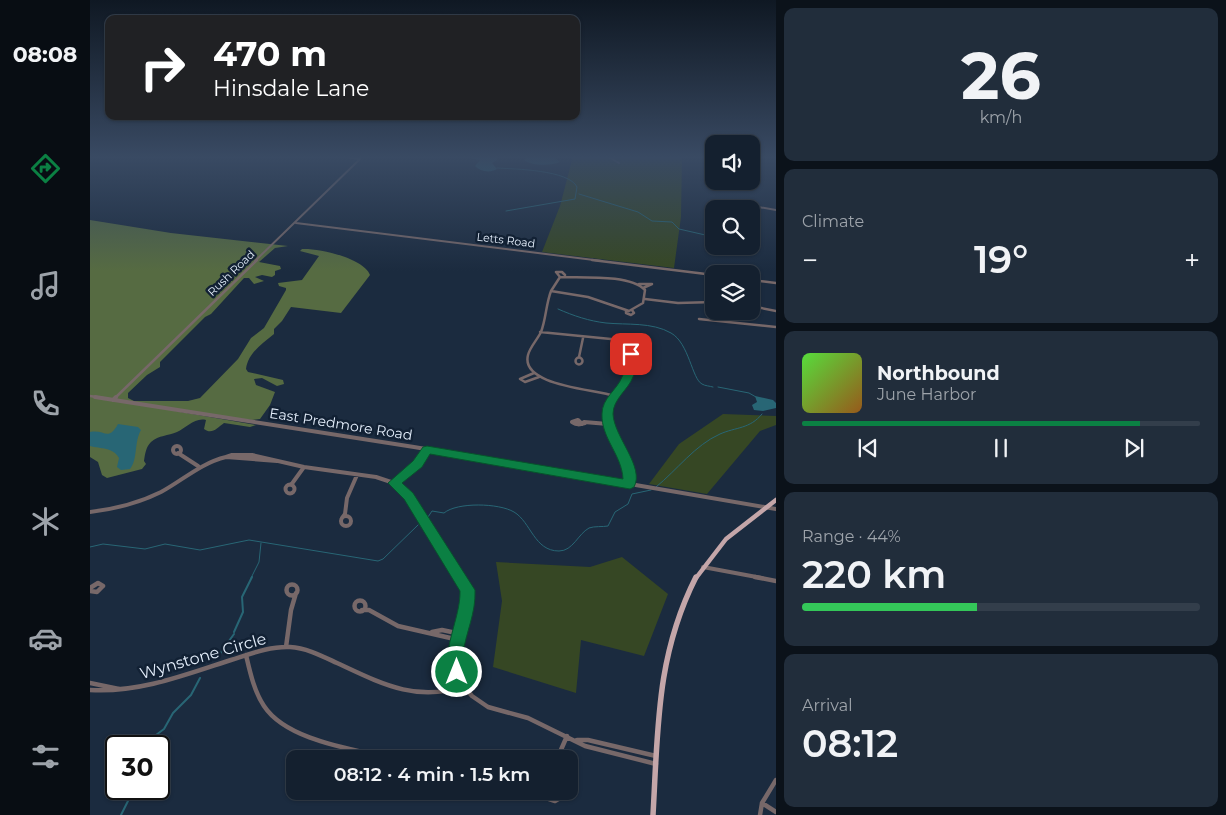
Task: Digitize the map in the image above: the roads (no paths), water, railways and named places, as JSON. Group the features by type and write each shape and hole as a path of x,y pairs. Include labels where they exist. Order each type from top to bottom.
{"main road":[{"path":"653,815 662,683 671,634 686,595 703,567 729,536 776,500"}],"street":[{"name":"Rush Road","path":"113,400 325,194"},
{"path":"760,207 776,210"},
{"name":"Letts Road","path":"296,223 705,274"},
{"path":"560,277 556,272 562,272 566,276"},
{"path":"614,396 589,389 559,385 539,377 529,366 527,358 540,332 551,291 560,277 619,279 639,284 652,284 643,288"},
{"path":"760,281 776,283"},
{"path":"551,291 592,298 626,310 627,314 631,315 634,313 632,310 642,305 645,299 646,293 639,284"},
{"path":"645,299 678,303 705,302"},
{"path":"760,308 776,311"},
{"path":"698,319 776,327"},
{"path":"540,332 626,342 631,354 631,367 627,379 608,406 608,424 627,461 630,484"},
{"path":"579,358 583,338"},
{"path":"534,373 520,379 525,382 539,377"},
{"name":"East Predmore Road","path":"90,396 427,450 776,510"},
{"path":"583,423 608,424"},
{"path":"394,483 418,464 427,450"},
{"path":"176,454 182,452 198,466"},
{"path":"90,512 126,506 148,498 171,486 198,466 235,455 252,455 304,467 382,479 394,483 408,496 464,583 468,605 455,654 455,666 464,686 478,701 488,707 528,718 592,748 657,764"},
{"path":"295,485 289,486 285,490 289,493 295,490 295,485 304,467"},
{"path":"346,516 346,503 358,475"},
{"path":"703,567 776,581"},
{"path":"286,647 291,618 290,596 286,589 293,585 298,587 296,593 290,596"},
{"path":"369,610 363,601 355,602 354,609 369,610 398,626 431,632 459,640"},
{"path":"362,610 366,605"},
{"path":"431,632 442,630 461,634"},
{"name":"Wynstone Circle","path":"90,690 106,692 148,685 264,650 286,647 314,652 379,682 404,690 431,694 449,692 464,686"},
{"path":"246,656 254,689 262,704 281,725 308,738 357,750"},
{"name":"Wynstone Circle","path":"90,683 119,689"},
{"path":"561,750 567,736"},
{"path":"576,740 588,740 657,756"},
{"path":"760,815 762,803 776,780"},
{"path":"762,803 776,812"}],"waterway":[{"path":"506,211 575,199 576,194"},
{"path":"579,194 638,212 652,221 672,222 679,229 705,235"},
{"path":"558,309 594,321 664,329 682,344 699,381 703,385 713,387"},
{"path":"718,387 749,393 756,397"},
{"path":"656,487 702,445 720,434 748,425 762,414"},
{"path":"428,517 432,511 444,513 450,509 468,505 489,505 507,509 520,517 544,546 551,550 559,551 572,545 589,528 608,526 615,512 628,504 632,494 651,490"},
{"path":"90,547 103,544 145,549 165,544 200,550 249,540 378,561 383,559 418,525"},
{"path":"251,578 259,562 261,543"},
{"path":"234,632 243,612 242,597 252,577"},
{"path":"219,655 234,634"},
{"path":"156,735 164,729 173,713 191,695 200,678"},
{"path":"121,815 128,800"}]}
